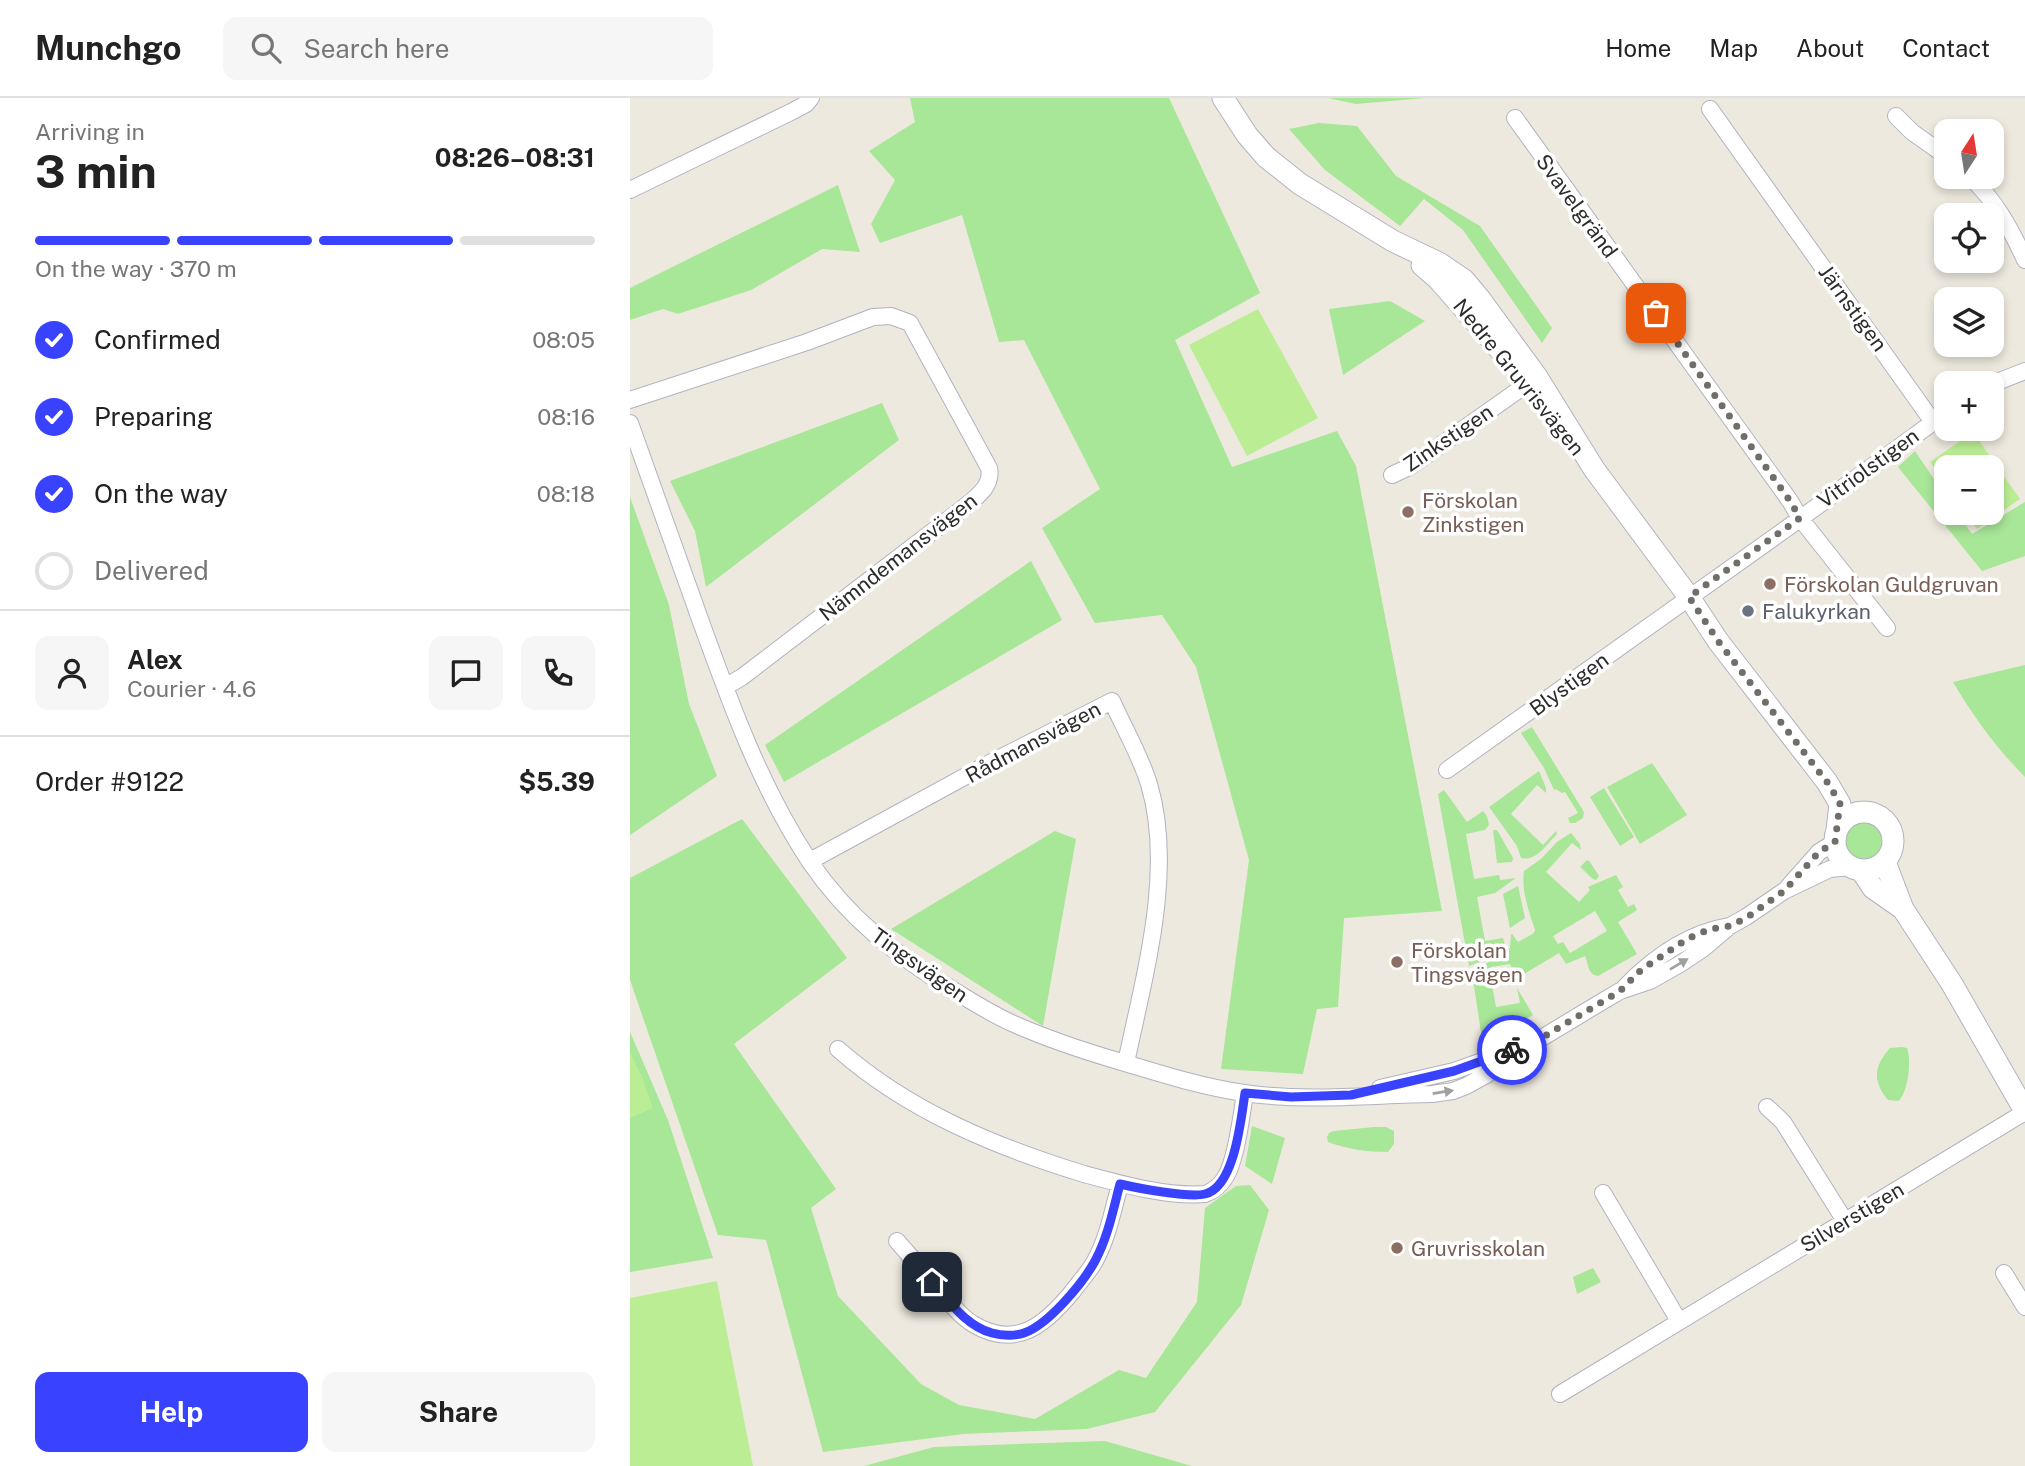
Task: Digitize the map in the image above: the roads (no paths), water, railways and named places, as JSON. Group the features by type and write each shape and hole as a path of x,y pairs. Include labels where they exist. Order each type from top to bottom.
{"street":[{"path":"630,171 633,188 791,112 811,98"},
{"name":"Nedre Gruvrisvägen","path":"1223,98 1247,135 1266,157 1300,184 1393,241 1438,263 1464,280 1480,299 1532,381 1594,469 1689,597 1718,641 1827,782 1840,803 1836,836"},
{"name":"Järnstigen","path":"1710,109 1771,196 1934,409"},
{"path":"1896,116 1934,148"},
{"name":"Svavelgränd","path":"1515,118 1800,518 1888,628"},
{"path":"1983,189 2000,211 2025,260"},
{"name":"Nämndemansvägen","path":"630,400 807,342 873,317 891,316 910,323 989,468 990,478 985,489 962,509 742,677 725,687"},
{"path":"2004,379 2025,371"},
{"name":"Zinkstigen","path":"1392,475 1411,466 1532,381"},
{"name":"Vitriolstigen","path":"1689,597 1934,421"},
{"name":"Tingsvägen","path":"630,423 748,747 810,861 863,926 909,962 1013,1024 1095,1055 1202,1085 1245,1093 1291,1097 1351,1095 1454,1071 1535,1042 1620,991 1650,981 1680,964 1730,926 1784,891 1830,869 1856,869"},
{"name":"Blystigen","path":"1447,769 1689,597"},
{"name":"Rådmansvägen","path":"810,861 986,765 1112,701 1149,784 1156,815 1158,852 1152,932 1126,1063"},
{"name":"Nedre Gruvrisvägen","path":"1827,782 1852,796 1868,812"},
{"path":"1856,869 1876,868 1885,862 1893,846 1891,829 1879,816 1868,812 1846,818 1836,836 1836,848 1841,860 1856,869 1873,887 1903,909"},
{"name":"Tingsvägen","path":"1784,891 1836,836"},
{"path":"1885,862 1903,909 1952,984 2025,1112"},
{"path":"838,1049 871,1077 946,1121 1018,1153 1120,1184 1162,1191 1200,1195 1211,1192 1228,1174 1245,1093"},
{"path":"1767,1107 1783,1122 1845,1221"},
{"name":"Silverstigen","path":"1560,1394 2025,1112"},
{"path":"897,1241 949,1302 971,1323 992,1333 1024,1333 1046,1320 1055,1311 1095,1261 1107,1232 1120,1184"},
{"path":"1603,1193 1679,1321"},
{"path":"2004,1273 2025,1307"}],"place":[{"name":"Förskolan Zinkstigen","path":"1408,512"},
{"name":"Förskolan Guldgruvan","path":"1770,584"},
{"name":"Falukyrkan","path":"1748,611"},
{"name":"Förskolan Tingsvägen","path":"1397,962"},
{"name":"Gruvrisskolan","path":"1397,1248"}]}
